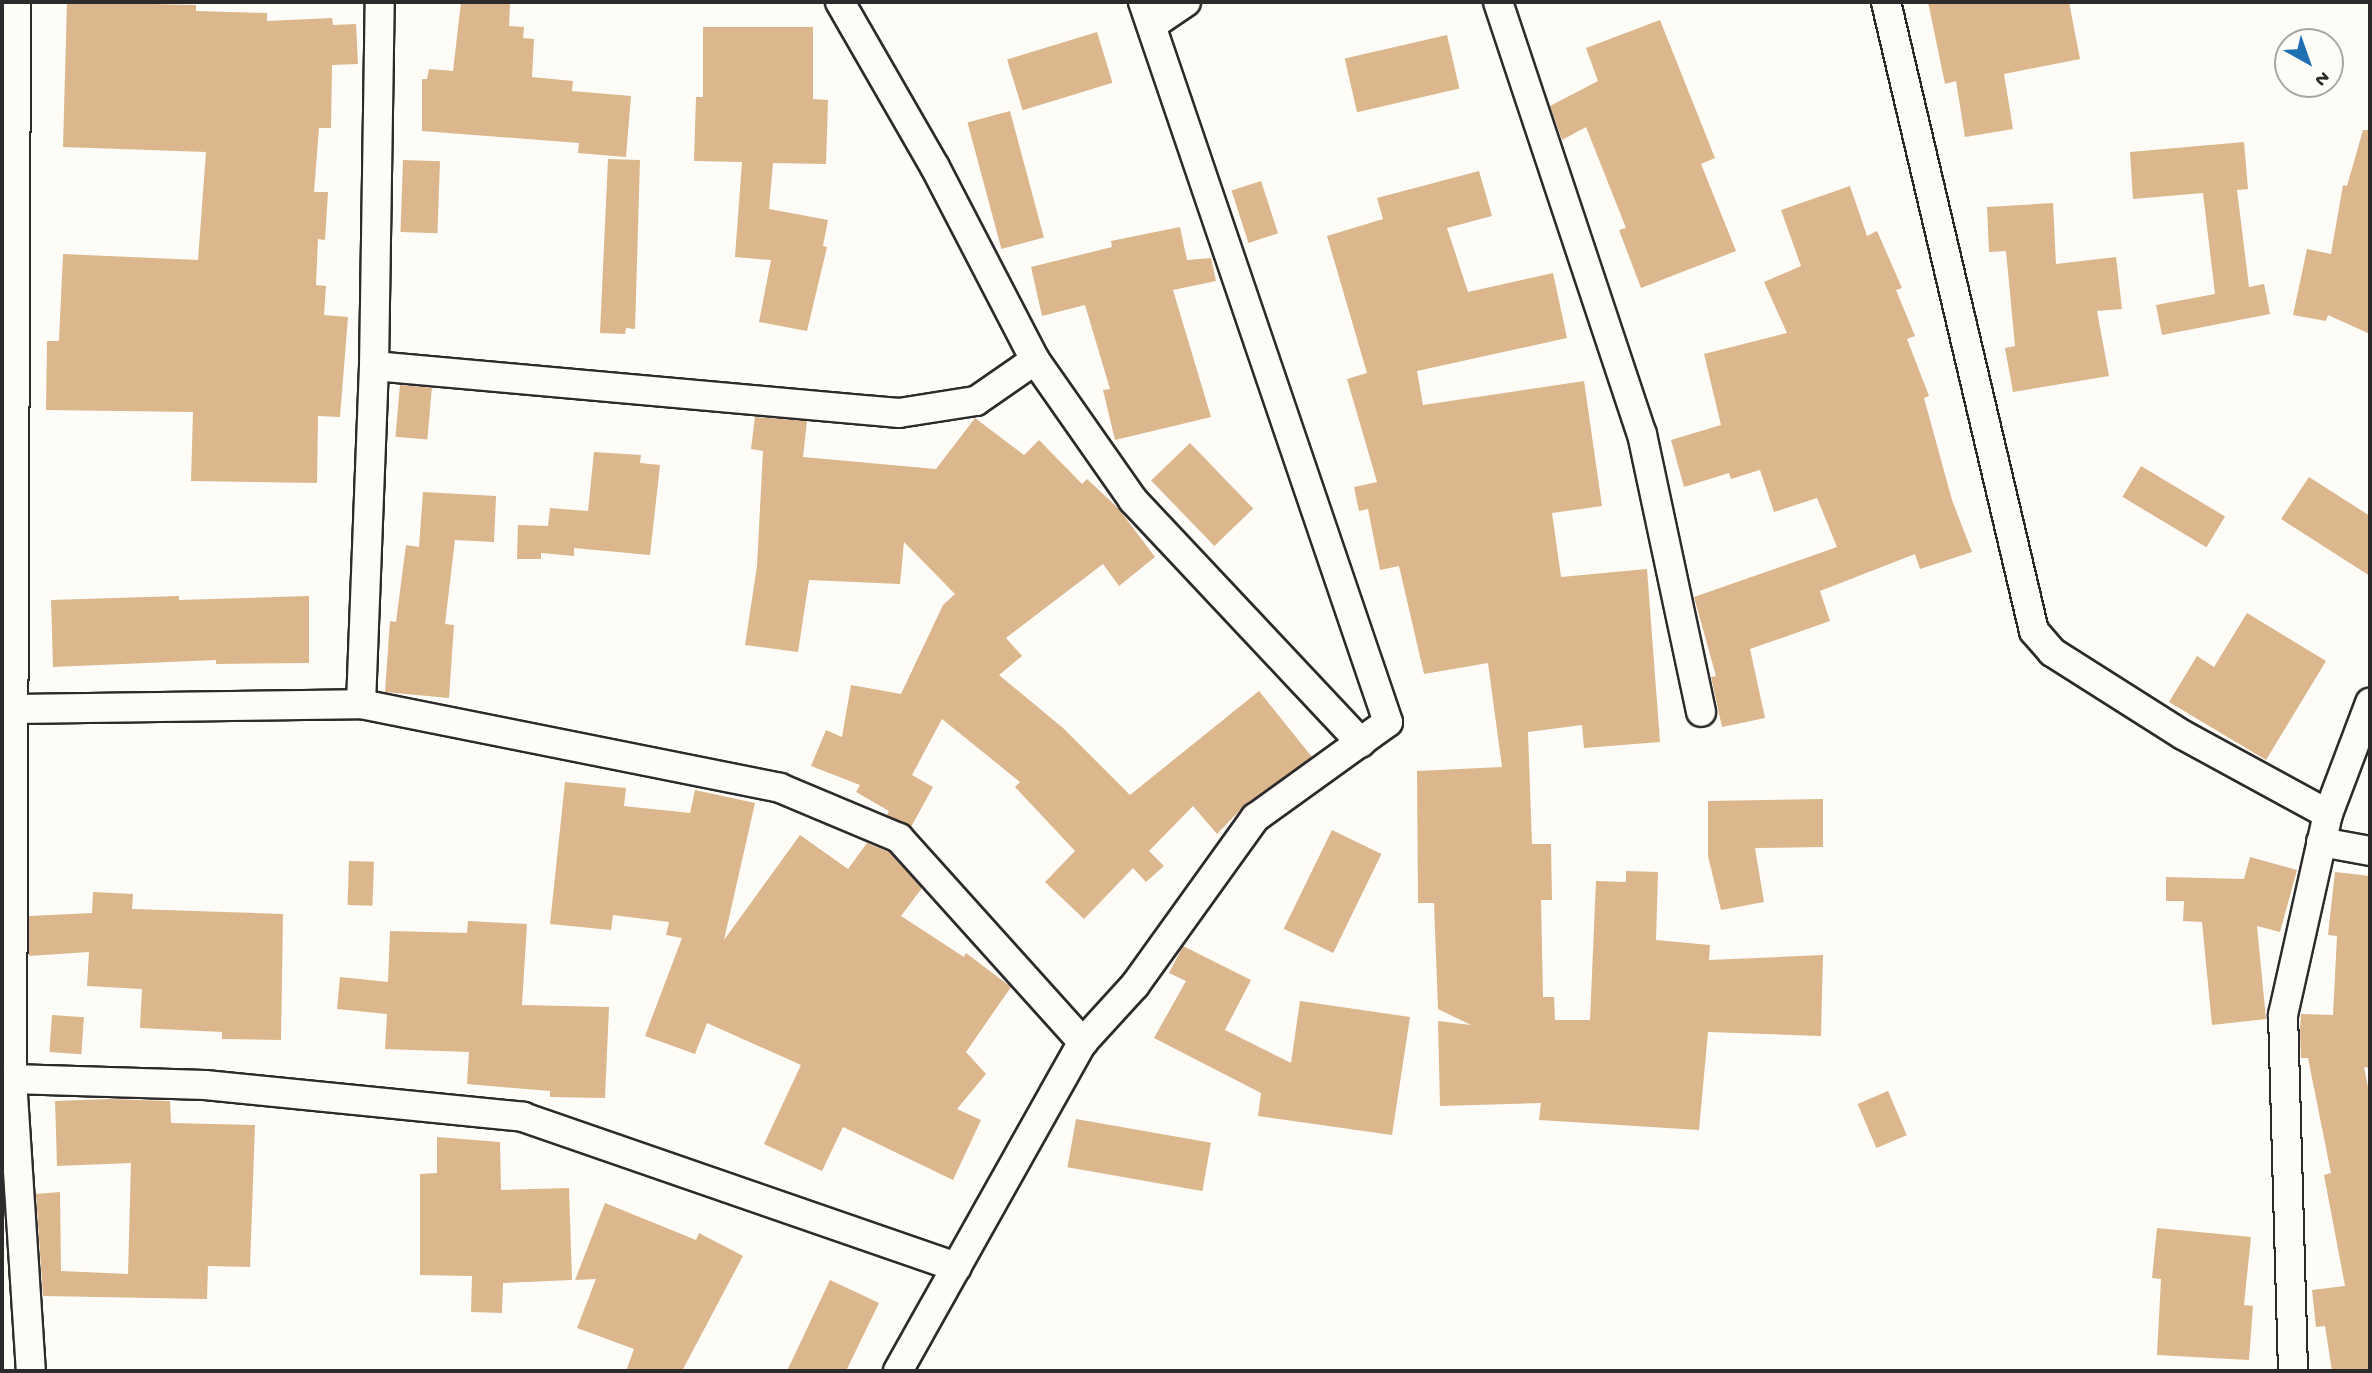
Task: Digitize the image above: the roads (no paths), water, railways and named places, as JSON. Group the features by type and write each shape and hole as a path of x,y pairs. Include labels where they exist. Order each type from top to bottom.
{"street":[{"path":"16,2 8,168 12,1079 8,1156 31,1371"},
{"path":"361,704 374,366 380,2"},
{"path":"840,2 935,167 1035,360 1133,500 1361,743"},
{"path":"898,1371 1083,1042 1135,985 1255,818 1388,722 1147,13 1186,2"},
{"path":"1498,2 1642,434 1701,712"},
{"path":"1886,2 2034,631 2052,652 2183,735 2328,814"},
{"path":"374,366 899,414 976,401 1035,360"},
{"path":"2293,1371 2283,1015 2328,814 2370,703"},
{"path":"11,709 361,704 780,788 844,812 899,838 1083,1042"},
{"path":"2321,842 2370,851"},
{"path":"12,1079 205,1085 523,1117 957,1267"}]}
